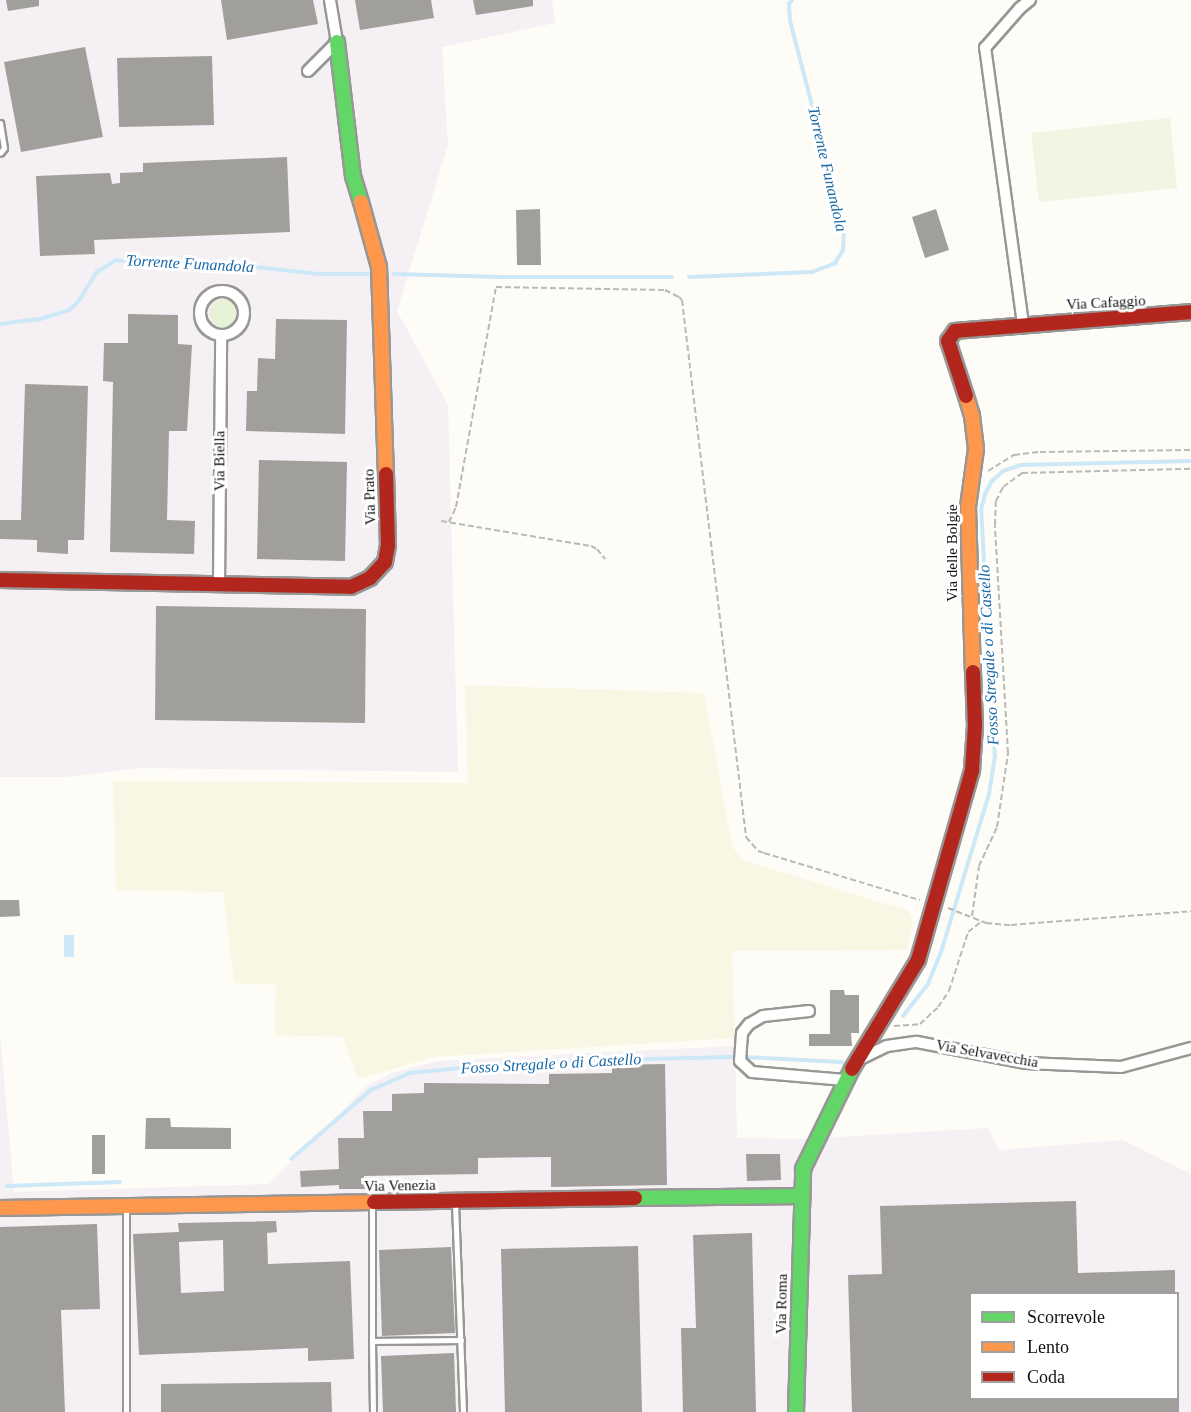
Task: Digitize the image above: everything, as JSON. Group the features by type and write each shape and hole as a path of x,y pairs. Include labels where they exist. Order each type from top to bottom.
{"street":[{"name":"Via Prato","path":"0,580 351,587 378,572 387,553 379,267 353,176 338,42 330,0"},
{"path":"1023,324 986,48 1020,8 1030,0"},
{"path":"308,71 338,42"},
{"path":"224,290 238,297 243,303 244,319 236,332 221,336 206,329 200,315 203,300 209,294 224,290"},
{"name":"Via Cafaggio","path":"1023,324 1138,318 1191,312"},
{"name":"Via delle Bolgie","path":"845,1080 913,970 937,905 972,770 975,726 968,507 976,449 972,417 948,341 955,332 967,329 1023,324"},
{"name":"Via Biella","path":"219,586 221,336"},
{"path":"809,1011 763,1017 748,1024 742,1033 740,1061 752,1072 845,1080"},
{"name":"Via Selvavecchia","path":"856,1060 887,1046 917,1042 1026,1064 1121,1067 1191,1048"},
{"name":"Via Roma","path":"796,1412 800,1196 806,1159 823,1131 845,1080"},
{"name":"Via Venezia","path":"0,1208 800,1196"}],"lane":[{"path":"0,123 4,148 0,153"},
{"path":"455,1201 463,1412"},
{"path":"372,1202 373,1412"},
{"path":"126,1206 126,1412"},
{"path":"372,1341 461,1340"}],"path":[{"path":"449,522 456,507 495,287 665,290 682,300 746,837 764,853 937,905 982,921 1011,925 1191,911"},
{"path":"987,472 1014,455 1040,452 1191,450"},
{"path":"972,916 979,866 997,827 1008,753 995,525 996,501 1003,487 1022,473 1191,470"},
{"path":"441,520 591,546 597,549 605,559"},
{"path":"905,1027 920,1024 949,991 968,932 982,921"}],"shaded area":[{"path":"0,0 552,0 555,23 442,47 448,145 397,311 448,405 458,772 139,768 65,777 0,777"},
{"path":"465,685 704,693 732,846 742,860 909,911 913,922 907,950 732,951 735,1038 434,1057 358,1079 343,1037 274,1035 276,985 234,983 223,892 116,890 113,781 468,783"},
{"path":"0,1033 14,1192 269,1184 367,1086 392,1073 438,1061 735,1046 737,1138 804,1139 988,1128 999,1150 1123,1140 1191,1174 1191,1412 0,1412"}],"green space":[{"path":"1170,118 1177,188 1039,202 1031,133"},
{"path":"224,299 234,303 238,313 234,323 224,327 214,323 210,313 214,303"}],"water":[{"path":"64,935 74,935 74,957 64,957"}],"building":[{"path":"6,0 39,0 39,6 8,11"},
{"path":"221,0 313,0 318,24 227,40"},
{"path":"355,0 431,0 434,18 360,30"},
{"path":"473,0 533,0 533,6 476,15"},
{"path":"85,47 103,137 21,152 4,62"},
{"path":"212,56 214,125 119,127 117,58"},
{"path":"287,157 290,232 94,240 95,254 40,256 36,176 110,173 112,184 120,183 120,173 143,172 143,163"},
{"path":"540,209 541,265 517,265 516,210"},
{"path":"936,209 949,250 925,258 912,217"},
{"path":"128,314 178,315 178,344 192,345 187,431 169,431 167,520 195,521 194,554 110,552 113,382 103,381 104,343 128,343"},
{"path":"276,319 347,320 345,434 246,431 247,391 257,391 258,358 275,359"},
{"path":"25,384 88,386 84,540 68,540 68,554 37,552 37,540 0,539 0,520 21,520"},
{"path":"259,460 347,462 345,561 257,559"},
{"path":"156,606 366,609 365,723 155,720"},
{"path":"0,900 19,900 20,916 0,917"},
{"path":"830,990 844,990 845,995 859,995 859,1033 851,1033 852,1046 809,1046 809,1034 830,1034"},
{"path":"665,1064 667,1185 551,1187 551,1157 478,1158 478,1174 364,1176 365,1189 339,1189 339,1185 301,1187 300,1171 339,1169 338,1138 364,1138 363,1111 392,1111 392,1094 424,1093 424,1083 549,1084 549,1074 612,1073 612,1065"},
{"path":"146,1118 170,1118 171,1127 231,1128 231,1149 145,1149"},
{"path":"92,1135 105,1135 105,1174 92,1174"},
{"path":"746,1154 780,1154 781,1180 747,1181"},
{"path":"1076,1201 1078,1273 1175,1270 1175,1292 969,1292 969,1400 1179,1400 1179,1412 852,1412 848,1275 882,1274 880,1206"},
{"path":"276,1221 277,1232 267,1233 268,1264 350,1261 354,1359 308,1361 308,1348 139,1355 133,1234 179,1232 178,1223","holes":["223,1240 224,1291 181,1293 179,1242"]},
{"path":"97,1224 100,1309 61,1310 65,1412 0,1412 0,1227"},
{"path":"752,1233 756,1412 683,1412 681,1328 696,1328 693,1235"},
{"path":"638,1246 642,1412 505,1412 501,1249"},
{"path":"451,1247 455,1333 382,1336 379,1250"},
{"path":"454,1353 456,1412 383,1412 381,1356"},
{"path":"331,1382 332,1412 161,1412 161,1384"}],"waterway":[{"name":"Torrente Funandola","path":"689,277 812,272 835,263 843,250 844,228 790,20 789,4 792,0"},
{"name":"Torrente Funandola","path":"0,324 40,319 69,310 78,302 97,272 116,260 142,264 221,263 318,274 368,274"},
{"name":"Torrente Funandola","path":"394,274 501,277 672,277"},
{"name":"Fosso Stregale o di Castello","path":"903,1016 928,984 941,952 989,794 995,757 981,510 985,494 992,481 1003,471 1020,465 1191,461"},
{"name":"Fosso Stregale o di Castello","path":"291,1159 371,1090 410,1073 523,1062 732,1057"},
{"name":"Fosso Stregale o di Castello","path":"745,1057 842,1062"},
{"name":"Fosso Stregale o di Castello","path":"7,1186 120,1182"}],"traffic: fast":[{"path":"337,42 353,176 361,202"},
{"path":"796,1412 803,1169 852,1069"},
{"path":"635,1198 800,1196"}],"traffic: slow":[{"path":"361,202 379,267 386,474"},
{"path":"966,396 972,416 976,449 968,507 973,672"},
{"path":"0,1208 374,1202"}],"traffic: jam":[{"path":"966,396 948,341 955,331 1191,312"},
{"path":"0,580 351,587 370,578 385,562 388,545 386,474"},
{"path":"852,1069 918,960 972,770 975,726 973,672"},
{"path":"374,1202 635,1198"}]}
